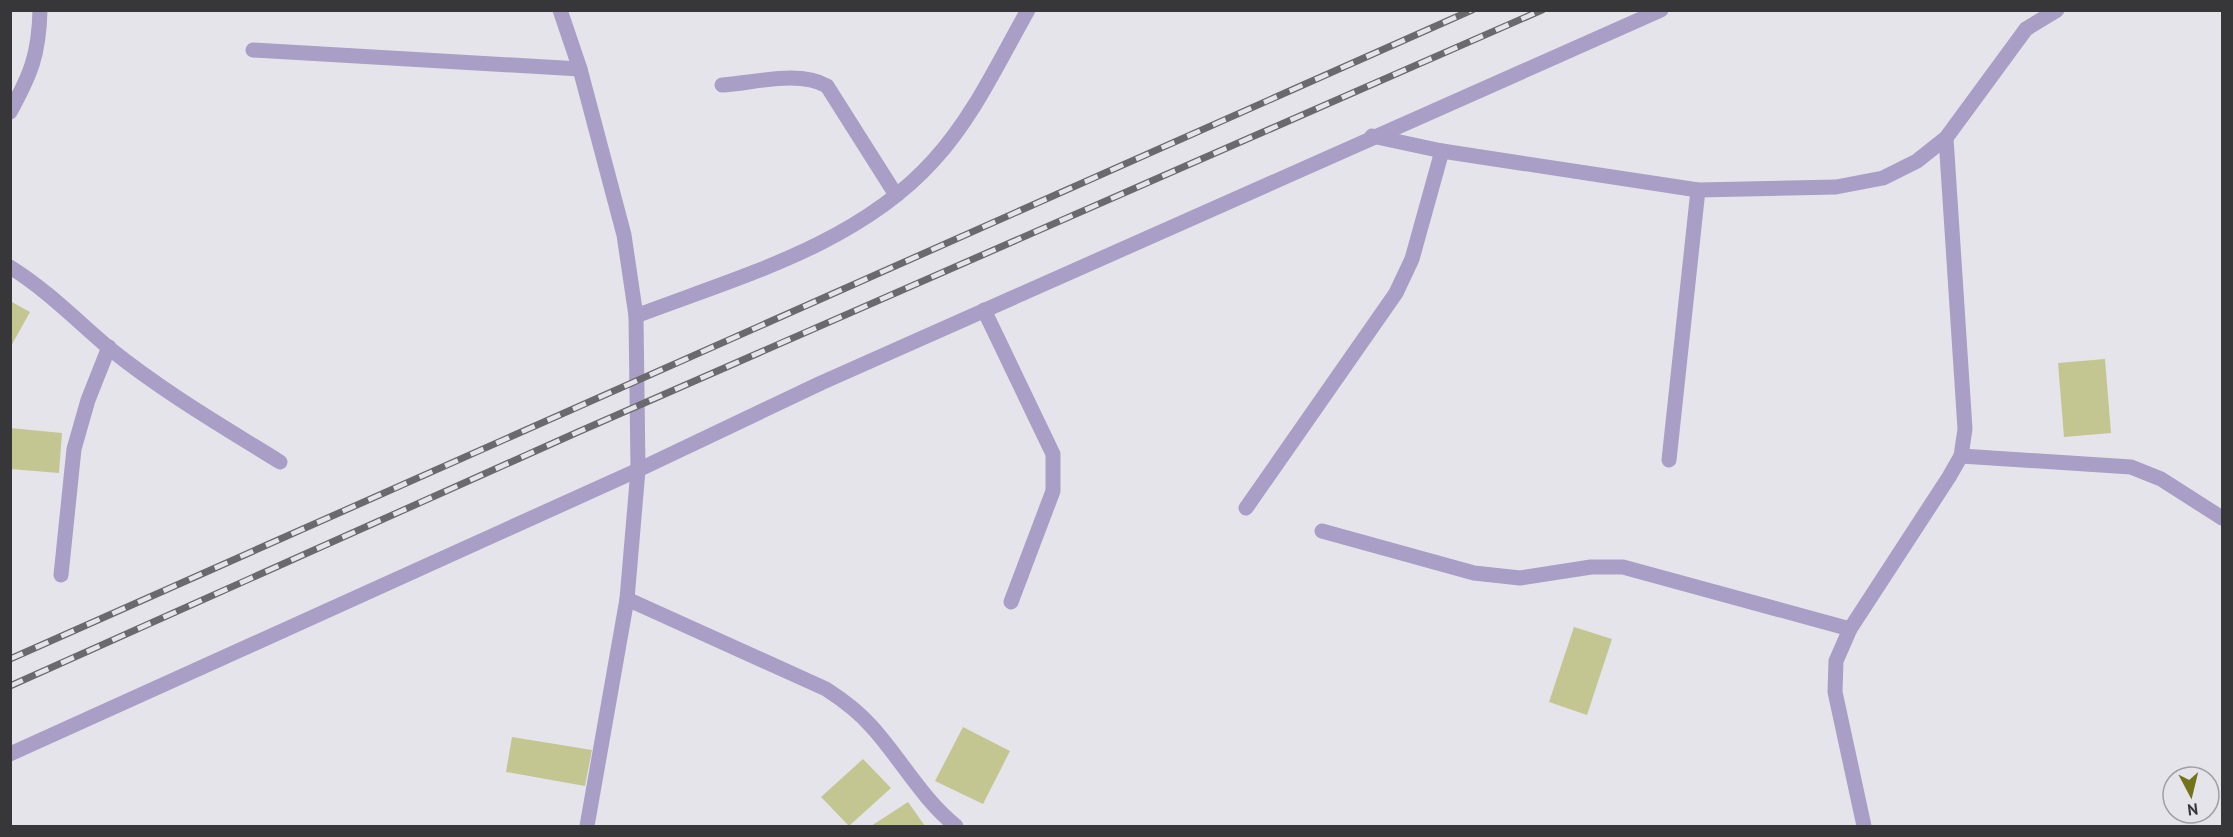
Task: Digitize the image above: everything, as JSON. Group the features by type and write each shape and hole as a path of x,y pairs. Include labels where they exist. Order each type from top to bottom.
{"street":[{"path":"10,112 30,77 39,44 40,10"},
{"path":"560,10 580,69 624,235 636,316 638,470 627,598 587,826"},
{"path":"636,316 781,260 860,222 896,195 933,162 960,126 1028,10"},
{"path":"10,754 638,470 820,383 1372,136 1661,10"},
{"path":"1372,136 1442,151 1698,190 1836,187 1883,178 1917,162 1946,138 2026,29 2057,10"},
{"path":"253,50 580,69"},
{"path":"722,85 802,78 817,80 827,86 896,195"},
{"path":"1864,826 1835,692 1836,660 1850,629 1960,456 1965,429 1946,138"},
{"path":"1246,508 1396,293 1412,259 1442,151"},
{"path":"1669,459 1698,190"},
{"path":"10,267 70,312 109,347 164,389 280,462"},
{"path":"984,310 1053,454 1053,491 1011,602"},
{"path":"61,575 74,449 88,400 109,347"},
{"path":"1960,456 2131,468 2161,479 2223,518"},
{"path":"1322,531 1474,573 1520,578 1591,567 1623,567 1850,629"},
{"path":"627,598 826,689 849,704 873,728 941,814 956,826"}],"building":[{"path":"10,301 30,312 10,348"},
{"path":"2105,359 2111,433 2064,437 2058,363"},
{"path":"10,428 62,433 59,473 10,469"},
{"path":"1574,627 1612,639 1587,715 1549,702"},
{"path":"963,727 1010,751 983,804 935,781"},
{"path":"512,737 592,750 585,786 506,772"},
{"path":"863,759 891,788 849,826 821,797"},
{"path":"908,802 925,826 871,826"}],"railway":[{"path":"10,659 1472,10"},
{"path":"10,686 578,432 1542,10"}]}
